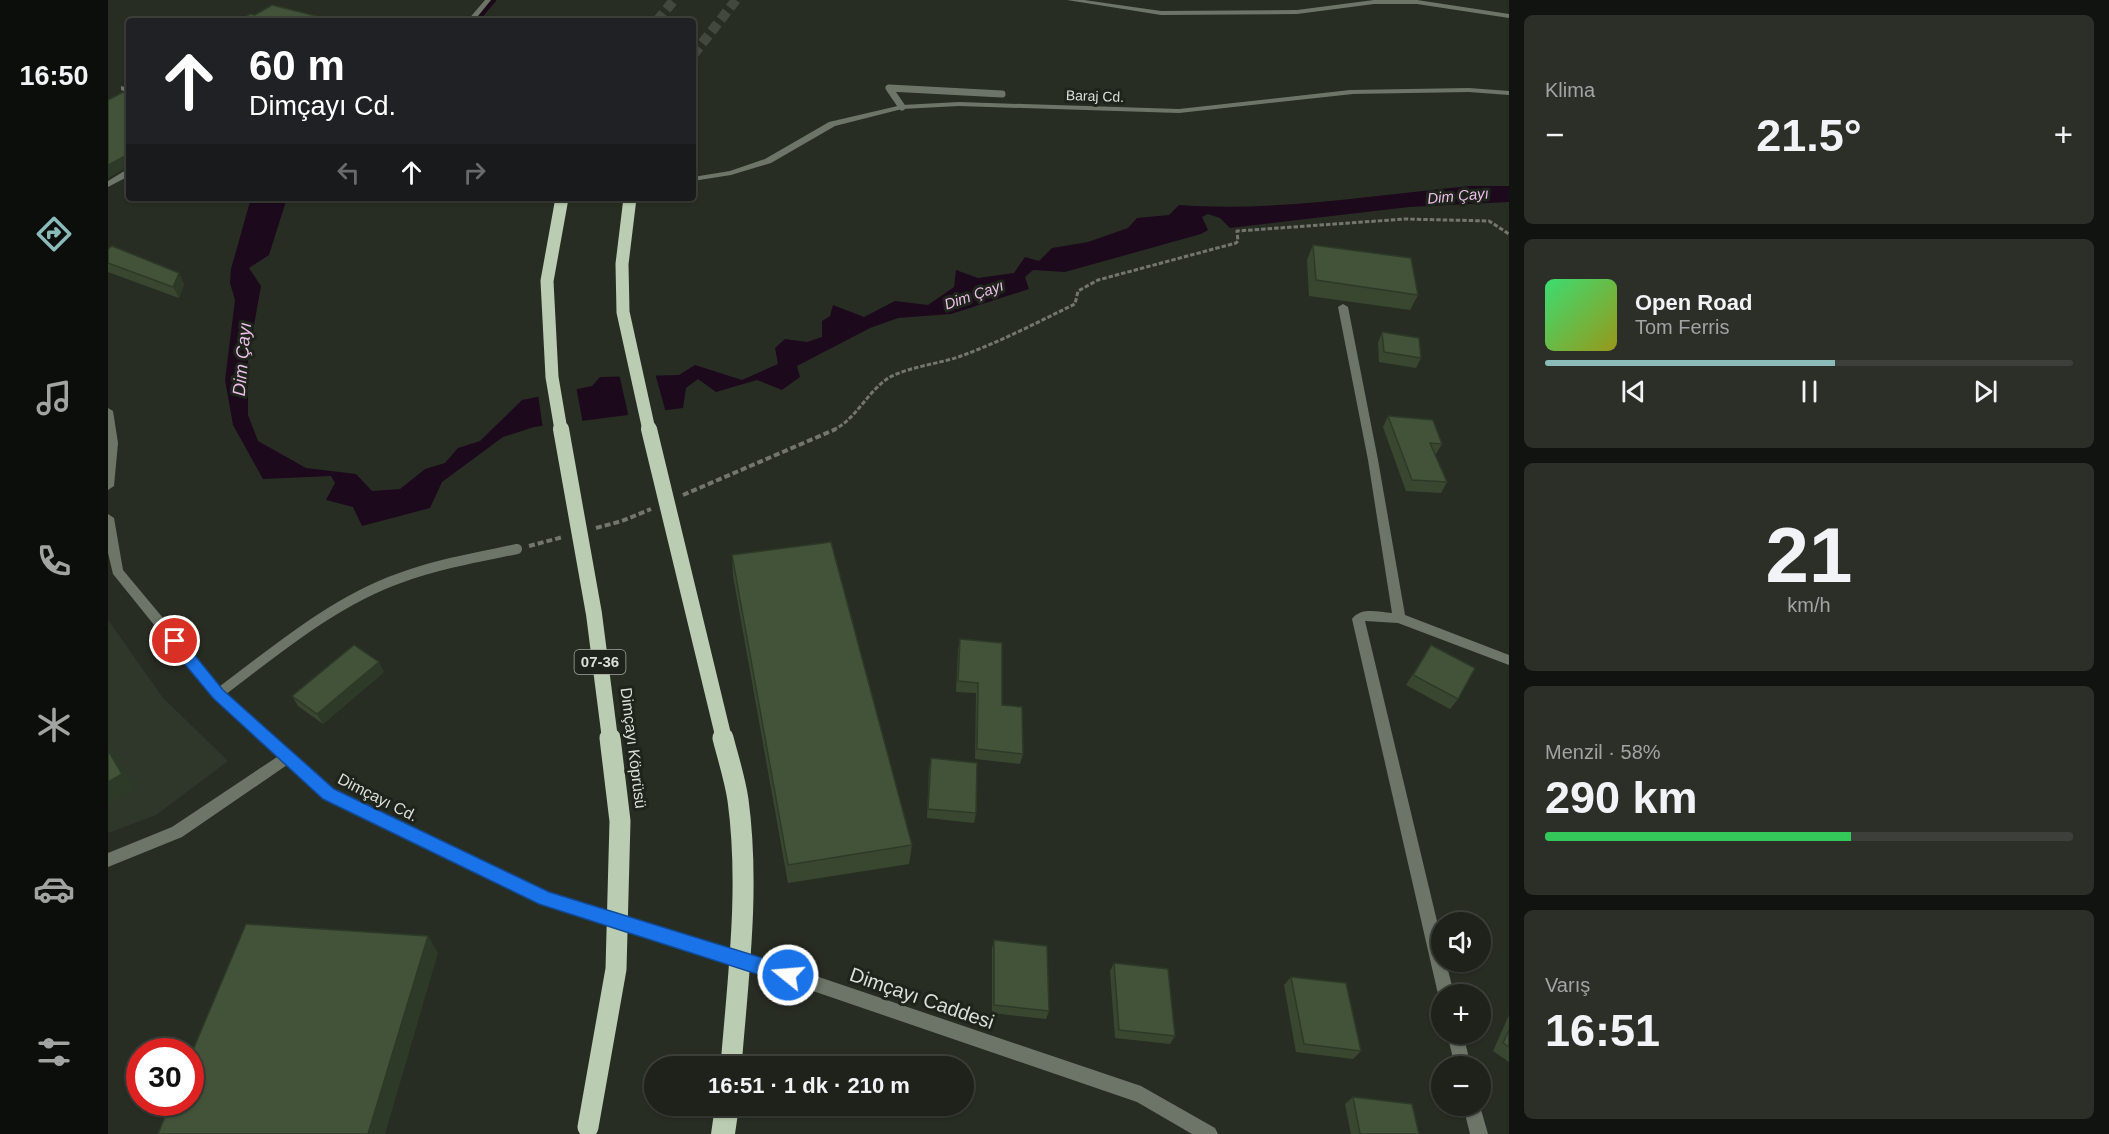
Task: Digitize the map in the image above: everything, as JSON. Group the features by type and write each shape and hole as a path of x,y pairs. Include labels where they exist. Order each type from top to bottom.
{"highway":[{"name":"Dimçayı Köprüsü","path":"561,201 548,281 552,377 594,614 620,821 616,969 587,1131"},
{"path":"630,201 622,264 623,312 631,356 738,799 743,889 731,1056"},
{"path":"723,1134 726,1116"}],"street":[{"path":"473,18 489,0"},
{"path":"1070,0 1161,13 1297,12 1374,2 1406,2 1509,16"},
{"path":"1471,0 1485,12"},
{"name":"Baraj Cd.","path":"696,178 731,173 768,161 832,124 902,107 959,104 1179,111 1350,92 1469,90 1509,93"},
{"path":"108,185 126,174"},
{"path":"1343,307 1373,460 1399,618"},
{"path":"108,411 113,443 108,486"},
{"path":"108,518 112,572"},
{"name":"Dimçayı Cd.","path":"112,572 218,694 328,794 545,899"},
{"path":"1444,984 1358,619 1363,616 1399,618 1509,660"},
{"path":"108,860 177,832 288,758"},
{"name":"Dimçayı Caddesi","path":"545,899 810,982 1141,1095 1209,1134"},
{"path":"1474,1116 1479,1134"}],"lane":[{"path":"902,107 889,88 1002,94"},
{"path":"218,694 297,634 366,593 399,578 445,564 517,549"}],"path":[{"path":"682,495 838,429 874,390 891,377 945,362 1002,340 1075,304 1075,294 1078,289 1098,280 1236,243 1238,241 1237,231 1405,219 1489,222 1509,234"},
{"path":"590,529 622,521 652,508"},
{"path":"517,549 569,535"}],"shaded area":[{"path":"108,620 163,698 228,761 156,815 108,833"}],"water":[{"name":"Dim Çayı","path":"1470,186 1509,186 1509,202 1409,207 1230,228 1220,218 1208,214 1202,217 1208,230 1201,234 1065,272 1033,270 1025,277 1029,289 951,314 898,318 870,328 797,366 800,377 782,390 757,380 716,392 698,379 686,388 683,408 534,427 503,437 442,482 430,508 362,526 353,507 326,500 335,483 331,476 263,479 233,425 225,380 235,300 230,283 231,269 250,201 286,201 269,255 249,268 261,286 248,359 248,415 258,441 306,468 356,474 372,491 400,489 425,469 445,463 458,448 480,441 522,400 592,386 600,377 679,375 695,365 742,380 778,364 775,348 785,339 807,342 822,337 822,321 830,316 833,305 864,317 895,301 928,305 954,287 956,270 978,278 1014,273 1025,257 1039,261 1052,248 1088,242 1128,228 1137,218 1169,215 1179,205 1252,206 1361,198"}],"pier":[{"path":"655,373 666,413 629,418 619,374"},
{"path":"576,386 583,424 543,429 538,394"}],"building":[{"path":"272,5 320,17 243,18 250,14 255,15"},
{"path":"126,91 126,156 108,165 108,100"},
{"path":"1313,245 1411,258 1418,295 1316,280"},
{"path":"112,246 179,273 173,287 108,263 108,249"},
{"path":"1382,332 1419,338 1421,358 1384,352"},
{"path":"1388,416 1433,420 1442,444 1430,443 1447,482 1412,480"},
{"path":"831,542 912,845 788,865 732,555"},
{"path":"960,639 1002,643 1002,705 1022,707 1023,754 977,749 978,683 958,681"},
{"path":"354,645 379,662 317,714 292,696"},
{"path":"1431,645 1475,668 1458,699 1413,675"},
{"path":"108,750 122,774 108,782"},
{"path":"931,758 977,763 976,813 928,809"},
{"path":"246,924 428,936 368,1134 158,1134 165,1116 204,1116 204,1038 198,1038"},
{"path":"994,940 1047,946 1049,1011 994,1005"},
{"path":"1114,963 1168,969 1175,1036 1119,1030"},
{"path":"1291,977 1346,983 1361,1051 1304,1044"},
{"path":"1509,1030 1509,1047 1503,1043"},
{"path":"1353,1097 1412,1104 1419,1134 1360,1134"}],"waterway":[{"path":"479,18 494,0"}],"tunnel":[{"path":"659,18 674,0"},
{"path":"696,51 736,0"}],"route":[{"path":"175,641 218,694 328,794 545,899 788,975"}]}
